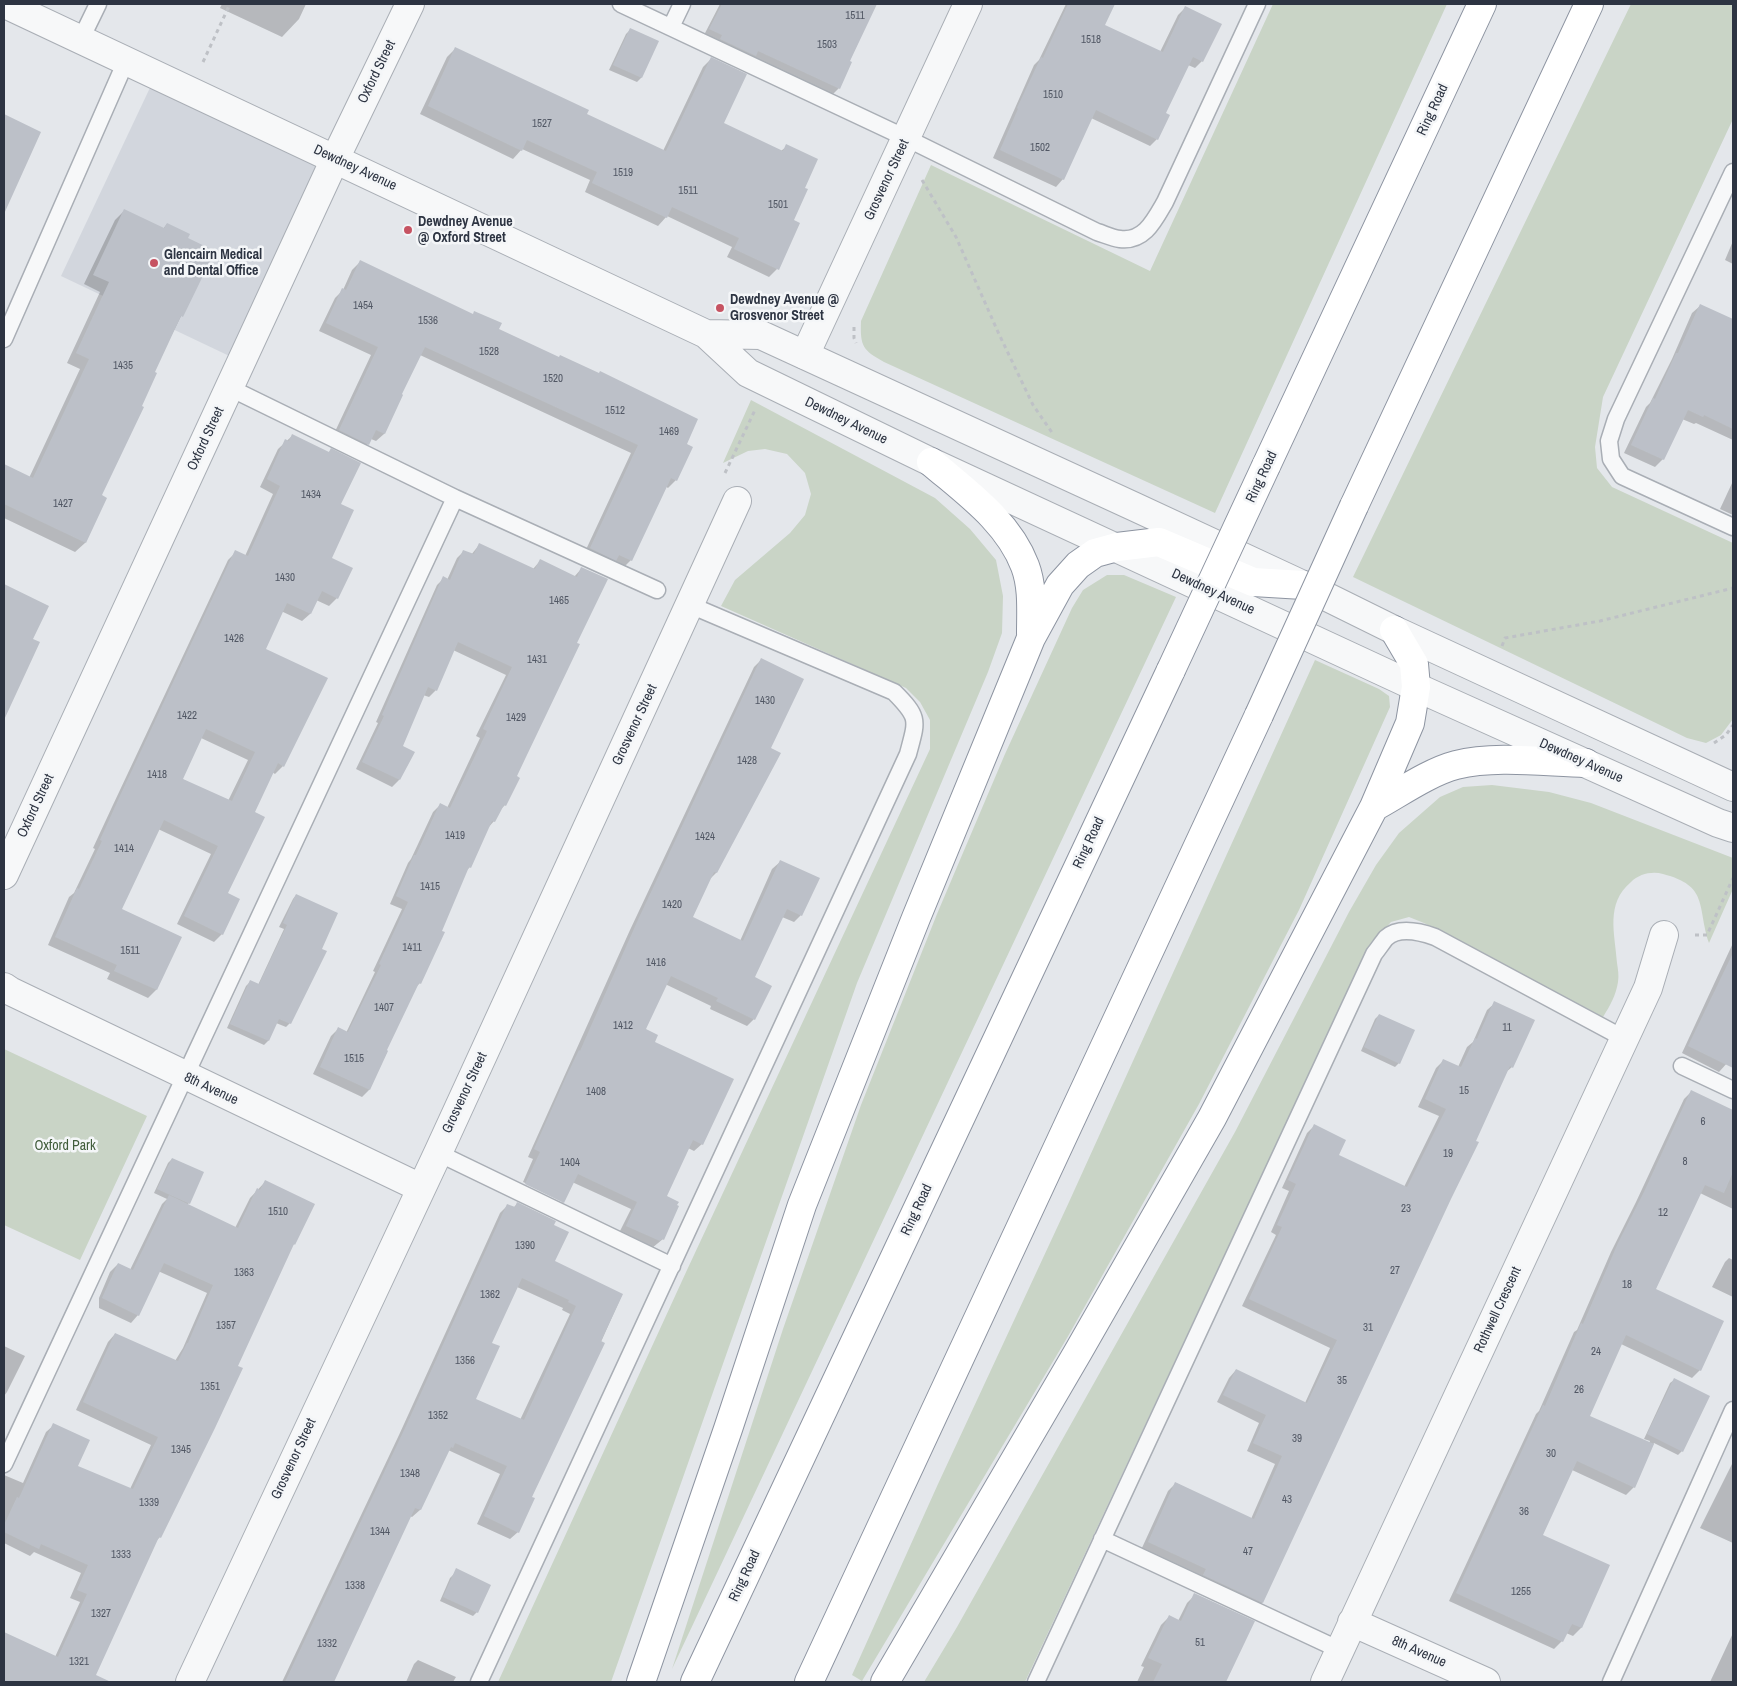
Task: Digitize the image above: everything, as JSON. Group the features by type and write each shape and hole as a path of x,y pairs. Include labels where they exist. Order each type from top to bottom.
{"highway":[{"name":"Ring Road","path":"695,1682 1482,4"},
{"path":"809,1682 1589,4"},
{"path":"931,462 986,510 1008,534 1025,566 1031,597 1031,638"},
{"path":"640,1682 728,1429 802,1205 916,918 1031,638 1060,585 1078,565 1095,553 1117,547 1159,542 1253,582 1303,585"},
{"path":"885,1682 1073,1361 1207,1126 1374,807 1410,723 1416,687 1414,664 1394,630"},
{"path":"1374,807 1424,779 1455,765 1494,760 1586,764"}],"street":[{"name":"Dewdney Avenue","path":"5,4 706,334 748,373 931,462 1416,687 1718,823 1733,828"},
{"name":"Oxford Street","path":"4,875 335,159 410,4"},
{"name":"Grosvenor Street","path":"805,355 968,4"},
{"name":"Dewdney Avenue","path":"706,334 761,335 1303,585 1394,630 1733,787"},
{"name":"Grosvenor Street","path":"190,1682 438,1153 737,501"},
{"name":"Rothwell Crescent","path":"1325,1682 1625,1040 1648,988 1664,935"},
{"name":"8th Avenue","path":"4,987 185,1076 421,1188"},
{"name":"8th Avenue","path":"1352,1622 1486,1682"}],"lane":[{"path":"81,40 98,4"},
{"path":"621,4 906,138 1097,232 1120,239 1137,238 1152,226 1256,4"},
{"path":"671,28 682,4"},
{"path":"4,339 126,61"},
{"path":"1733,172 1616,419 1609,441 1611,459 1622,476 1733,527"},
{"path":"230,388 455,498 657,590"},
{"path":"4,1464 455,498"},
{"path":"478,1682 908,754 916,725 910,708 894,692 690,605"},
{"path":"1036,1682 1374,954 1388,937 1401,931 1419,932 1435,938 1625,1040"},
{"path":"1682,1066 1733,1090"},
{"path":"438,1153 672,1266"},
{"path":"1611,1682 1733,1410"},
{"path":"1102,1539 1340,1650"}],"path":[{"path":"190,90 230,4"},
{"path":"922,180 956,238 1033,405 1054,435"},
{"path":"737,501 723,478 768,383"},
{"path":"1499,652 1505,638 1600,621 1733,588"},
{"path":"1664,935 1708,935 1733,878"}],"shaded area":[{"path":"156,75 335,159 242,362 61,276"}],"green space":[{"path":"1273,4 1447,4 1215,513 884,362 867,351 861,337 861,321 931,165 1150,271"},
{"path":"1631,4 1733,4 1733,119 1603,397 1595,447 1597,468 1612,487 1733,543 1733,719 1721,735 1706,743 1687,738 1353,577"},
{"path":"751,400 935,498 970,529 996,560 1003,596 1002,633 988,672 857,983 611,1682 498,1682 687,1270 930,749 930,720 920,702 906,688 721,606 735,580 790,533 805,515 811,494 805,473 787,454 765,449 748,451 723,463"},
{"path":"1107,575 1124,575 1176,597 672,1669 783,1329 861,1105 937,914 1005,754 1072,608 1083,590"},
{"path":"1315,660 1379,689 1389,696 1390,707 1299,910 1199,1104 1067,1338 862,1681 852,1675"},
{"path":"1492,785 1549,792 1591,803 1733,858 1733,889 1709,943 1699,899 1695,891 1688,885 1678,879 1659,873 1646,874 1634,879 1623,891 1615,909 1614,930 1618,980 1614,996 1603,1017 1424,923 1409,917 1391,922 1368,948 1025,1682 924,1682 957,1627 1235,1132 1349,912 1376,865 1399,833 1440,797 1463,787"},
{"name":"Oxford Park","path":"4,1049 147,1116 80,1260 4,1225"}],"building":[{"path":"722,4 877,4 850,61 852,62 840,89 758,51 756,56 720,39 722,35 709,29"},
{"path":"1068,4 1115,4 1105,25 1163,52 1185,6 1222,24 1203,62 1193,57 1166,113 1170,115 1158,140 1096,110 1064,180 1000,150 1017,108"},
{"path":"630,28 659,41 642,78 613,65"},
{"path":"455,47 589,110 587,114 666,151 711,57 747,74 724,123 783,151 786,144 818,159 805,188 808,189 794,220 800,223 779,270 734,249 739,238 672,207 667,218 592,183 597,172 527,140 522,151 428,106"},
{"path":"4,114 41,132 4,214"},
{"path":"124,209 164,228 167,223 190,234 188,238 215,251 183,317 181,316 155,372 157,373 142,406 144,407 102,495 107,498 86,543 4,504 4,464 33,478 89,359 76,353 109,282 93,275"},
{"path":"360,260 473,314 474,311 502,323 499,329 559,357 560,355 599,373 600,371 698,419 687,444 693,447 677,481 671,478 632,561 619,555 616,561 590,548 638,445 425,347 385,434 376,430 369,445 339,430 378,347 326,323 342,288 346,290"},
{"path":"1700,304 1733,319 1733,429 1704,415 1703,417 1688,410 1664,460 1631,445 1653,398 1655,399 1676,353 1678,353"},
{"path":"292,434 329,452 331,448 361,463 341,504 354,510 332,558 353,568 338,599 322,591 311,614 287,603 266,649 328,678 284,767 278,763 255,812 265,817 228,893 240,899 223,935 184,916 218,846 164,820 122,909 182,937 157,990 114,971 117,965 55,937 77,888 79,889 102,841 100,840 119,798 235,550 248,556 280,486 267,479 285,439 289,441","holes":["206,729 255,752 232,801 183,779"]},
{"path":"479,543 535,569 540,559 577,577 581,567 608,579 577,643 580,644 517,776 520,778 506,806 504,805 495,822 492,821 471,868 469,867 442,931 445,932 387,1050 370,1090 320,1067 338,1027 348,1032 381,965 379,964 408,902 396,896 414,855 416,855 440,803 450,808 487,731 483,729 512,667 458,642 437,691 428,687 403,746 415,752 400,780 362,762 384,716 382,715 443,576 450,580 463,550 474,554"},
{"path":"4,584 49,606 33,639 40,642 4,720"},
{"path":"761,658 804,679 771,748 781,753 717,873 714,872 693,917 743,941 780,860 820,878 802,916 787,909 755,977 772,986 755,1020 716,1001 718,998 671,976 646,1029 658,1035 655,1042 734,1079 703,1145 693,1140 667,1196 679,1202 677,1205 679,1206 664,1240 660,1241 626,1226 637,1202 578,1174 564,1203 525,1184 540,1152 534,1149 566,1077 580,1051 637,922"},
{"path":"296,894 338,913 322,949 327,951 291,1024 279,1019 269,1041 230,1024 250,980 259,984 287,925 283,923"},
{"path":"1733,953 1733,1068 1688,1046"},
{"path":"1494,1001 1535,1020 1513,1068 1510,1066 1476,1141 1479,1142 1263,1603 1203,1575 1206,1569 1148,1542 1175,1482 1254,1519 1282,1456 1253,1443 1266,1415 1223,1395 1236,1369 1307,1403 1337,1340 1249,1299 1282,1227 1277,1225 1296,1184 1288,1180 1314,1124 1346,1140 1339,1155 1407,1187 1446,1109 1425,1099 1443,1059 1461,1067 1475,1038 1477,1039"},
{"path":"1379,1014 1415,1030 1400,1064 1364,1047"},
{"path":"1691,1090 1733,1110 1733,1172 1724,1193 1705,1185 1656,1289 1724,1321 1701,1371 1626,1335 1590,1416 1654,1444 1635,1488 1577,1461 1543,1535 1610,1565 1582,1628 1572,1624 1563,1642 1456,1593"},
{"path":"172,1158 204,1172 190,1204 157,1189"},
{"path":"265,1180 315,1204 294,1244 238,1366 243,1368 161,1538 159,1537 96,1675 111,1682 4,1682 4,1632 58,1657 87,1594 77,1590 88,1565 41,1544 39,1549 4,1532 4,1525 17,1497 19,1498 53,1423 90,1440 78,1466 133,1489 158,1437 83,1402 115,1333 178,1361 188,1343 213,1285 164,1263 139,1316 102,1298 118,1263 133,1270 169,1195 238,1228 257,1188 260,1190"},
{"path":"517,1202 556,1221 554,1225 569,1232 555,1261 623,1294 601,1341 605,1343 532,1497 535,1498 519,1533 484,1516 507,1466 455,1443 453,1448 451,1447 421,1510 415,1508 334,1682 285,1682 406,1426 507,1204 515,1207","holes":["522,1278 569,1300 568,1302 576,1306 524,1420 476,1399 500,1346 492,1343"]},
{"path":"1674,1378 1710,1396 1683,1452 1647,1434"},
{"path":"456,1568 491,1585 478,1613 443,1597"},
{"path":"1194,1593 1255,1621 1226,1682 1153,1682 1162,1664 1148,1658 1169,1615 1181,1621"}],"place":[{"name":"Dewdney Avenue @ Oxford Street","path":"408,230"},
{"name":"Glencairn Medical and Dental Office","path":"154,263"},
{"name":"Dewdney Avenue @ Grosvenor Street","path":"720,308"}]}
